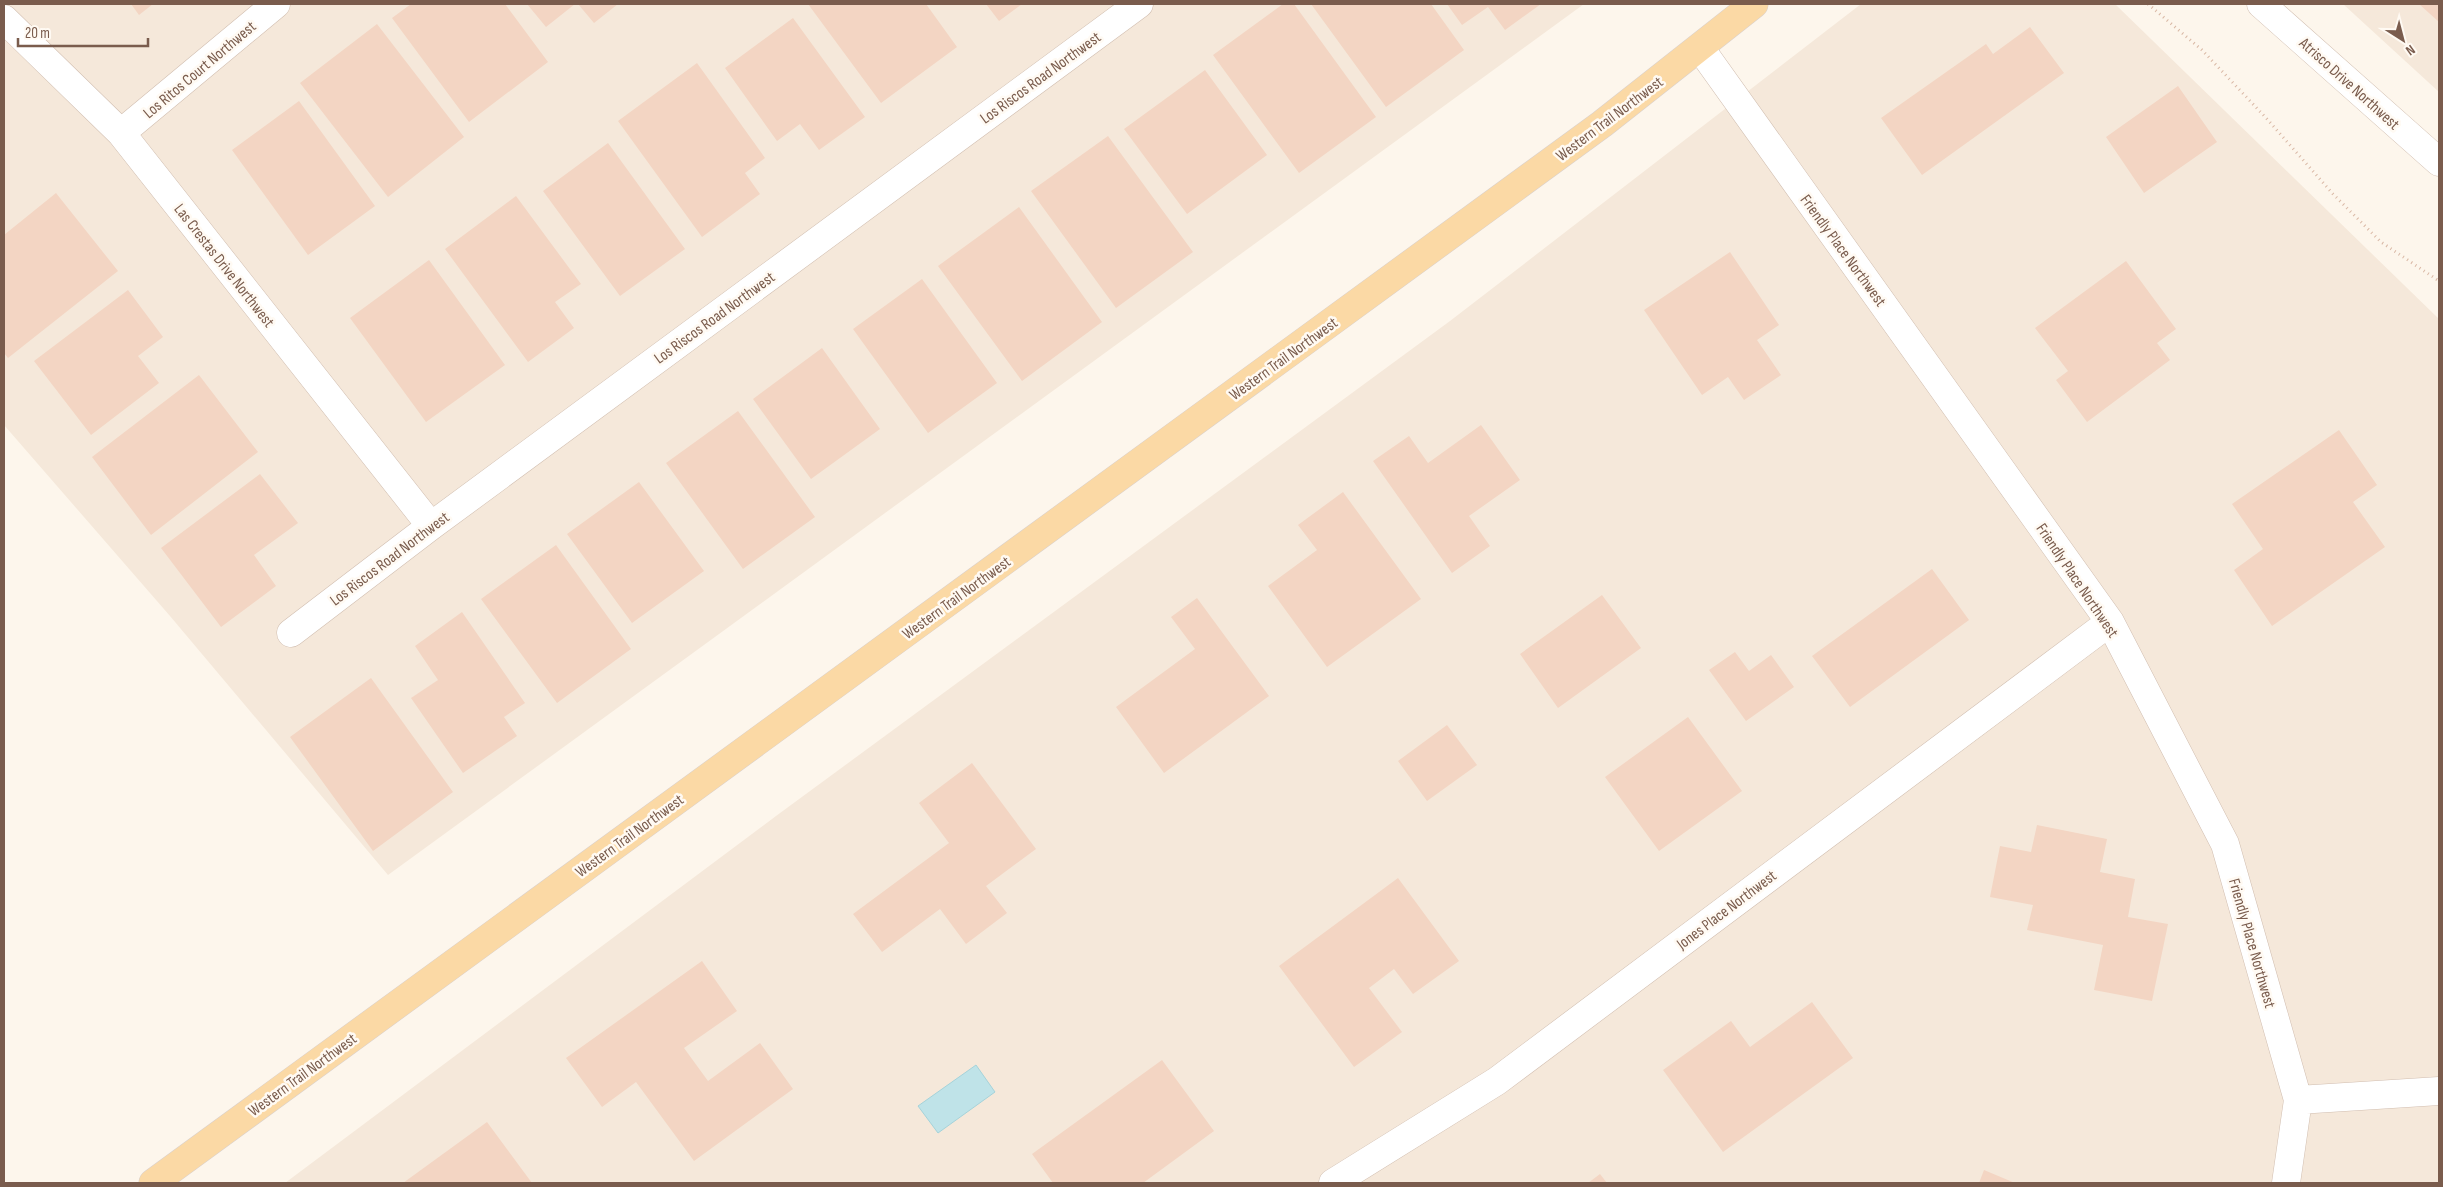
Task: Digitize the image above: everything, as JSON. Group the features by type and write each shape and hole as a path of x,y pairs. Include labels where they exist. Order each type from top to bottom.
{"main road":[{"name":"Western Trail Northwest","path":"153,1183 1586,136 1754,4"}],"street":[{"name":"Los Ritos Court Northwest","path":"121,133 276,4"},
{"name":"Los Riscos Road Northwest","path":"291,633 431,526 1139,4"},
{"name":"Atrisco Drive Northwest","path":"2261,4 2439,162"},
{"name":"Las Crestas Drive Northwest","path":"4,18 121,133 431,526"},
{"name":"Friendly Place Northwest","path":"1700,48 2110,622 2225,844 2298,1100 2286,1183"},
{"name":"Jones Place Northwest","path":"1333,1183 1497,1081 2110,622"},
{"path":"2298,1100 2439,1092"}],"path":[{"path":"2148,4 2202,50 2268,120 2333,194 2381,242 2439,281"}],"shaded area":[{"path":"4,4 1584,4 388,875 170,616 4,425"},
{"path":"1861,4 2115,4 2439,319 2439,1183 285,1183 776,816 1450,321"},
{"path":"2343,4 2439,4 2439,92"}],"water":[{"path":"976,1065 995,1092 938,1133 918,1106"}],"building":[{"path":"131,4 153,4 139,15"},
{"path":"411,4 505,4 548,62 469,122 392,18"},
{"path":"527,4 575,4 546,27"},
{"path":"578,4 618,4 594,23"},
{"path":"808,4 926,4 957,47 881,103"},
{"path":"986,4 1022,4 999,21"},
{"path":"1283,4 1294,4 1376,117 1299,173 1213,55"},
{"path":"1311,4 1431,4 1464,50 1386,107"},
{"path":"1447,4 1541,4 1505,30 1488,7 1462,25"},
{"path":"2419,4 2439,4 2439,22"},
{"path":"793,18 865,117 819,150 800,124 777,141 725,68"},
{"path":"377,24 464,137 388,197 300,83"},
{"path":"2030,27 2064,73 1922,175 1881,118 1986,44 1993,54"},
{"path":"697,63 765,158 745,173 760,194 702,237 618,121"},
{"path":"1205,70 1267,155 1187,214 1124,129"},
{"path":"2178,86 2217,142 2144,193 2106,137"},
{"path":"299,101 375,206 308,255 232,150"},
{"path":"1108,136 1193,252 1116,308 1031,191"},
{"path":"608,143 685,249 620,296 543,191"},
{"path":"56,193 118,271 8,358 4,353 4,235"},
{"path":"516,196 581,284 555,302 574,328 528,362 445,249"},
{"path":"1019,207 1102,322 1022,381 938,266"},
{"path":"1730,252 1779,325 1757,340 1781,375 1744,400 1728,377 1702,395 1644,310"},
{"path":"429,260 505,365 426,422 350,318"},
{"path":"2126,261 2176,329 2157,343 2170,360 2087,422 2056,380 2068,371 2035,328"},
{"path":"922,279 997,383 928,433 853,329"},
{"path":"128,290 163,337 138,356 159,383 91,435 34,361"},
{"path":"822,348 880,429 811,479 753,399"},
{"path":"199,375 258,452 151,535 92,457"},
{"path":"738,411 815,517 743,569 666,463"},
{"path":"1481,425 1520,480 1469,516 1490,546 1452,573 1373,461 1409,436 1428,463"},
{"path":"2339,430 2377,485 2353,502 2385,547 2272,626 2234,570 2263,549 2232,504"},
{"path":"260,474 298,523 254,555 276,586 221,627 161,548"},
{"path":"639,482 704,571 632,623 567,534"},
{"path":"1343,492 1421,599 1327,667 1268,586 1317,550 1298,525"},
{"path":"556,545 631,649 557,703 481,599"},
{"path":"1932,569 1969,620 1850,707 1812,656"},
{"path":"1602,595 1641,648 1558,708 1520,654"},
{"path":"1197,598 1269,696 1164,773 1116,707 1195,649 1171,617"},
{"path":"462,612 525,703 504,717 517,736 463,773 411,698 438,680 415,646"},
{"path":"1735,652 1749,671 1771,655 1794,687 1746,721 1709,670"},
{"path":"371,678 453,792 373,851 290,737"},
{"path":"1688,717 1742,791 1659,851 1605,777"},
{"path":"1447,725 1477,765 1427,801 1398,761"},
{"path":"972,763 1036,849 986,886 1007,913 966,944 940,909 882,952 853,914 949,843 919,803"},
{"path":"2037,825 2107,839 2100,872 2135,879 2128,917 2168,924 2152,1001 2094,990 2103,945 2027,930 2033,905 1990,897 2000,846 2031,852"},
{"path":"1398,878 1459,961 1413,994 1394,969 1369,988 1402,1032 1354,1067 1279,966"},
{"path":"702,961 737,1011 684,1048 708,1081 760,1043 793,1089 694,1161 636,1082 602,1107 566,1058"},
{"path":"1812,1002 1853,1058 1723,1152 1663,1070 1731,1021 1750,1047"},
{"path":"1162,1060 1214,1131 1143,1183 1053,1183 1032,1154"},
{"path":"487,1122 532,1183 403,1183"},
{"path":"1984,1170 2015,1183 1979,1183"},
{"path":"1600,1174 1607,1183 1588,1183"}]}
